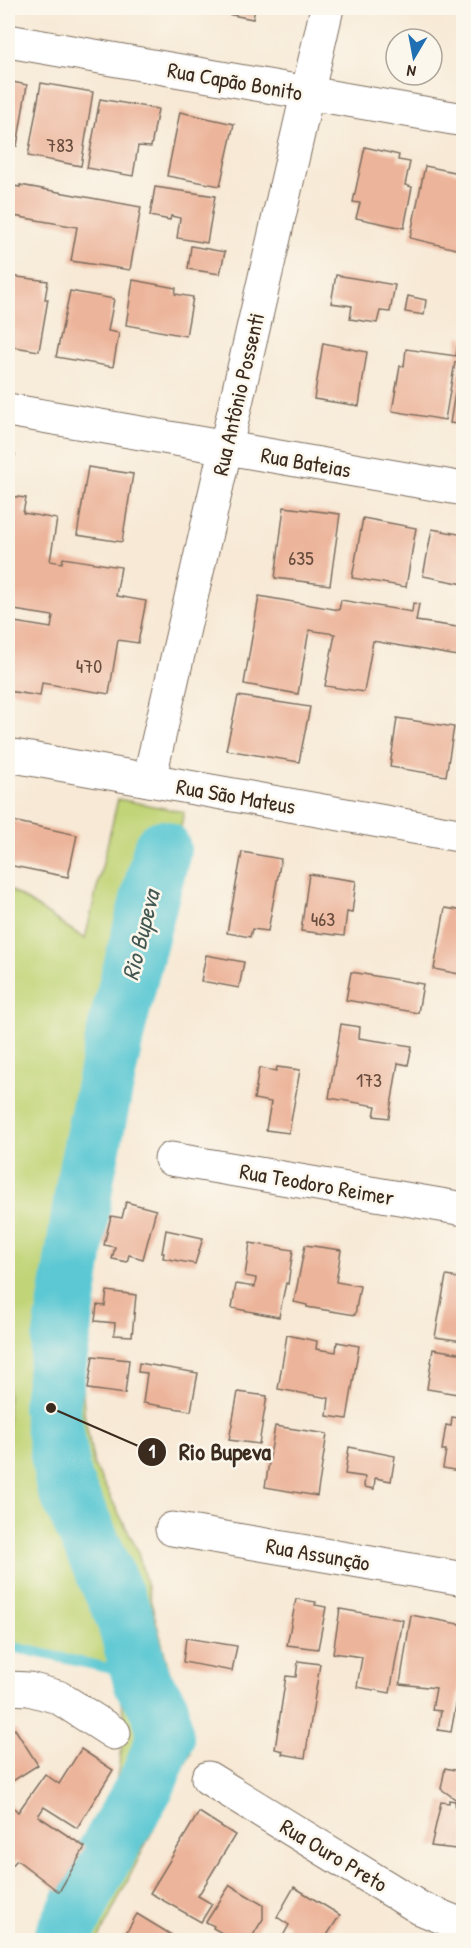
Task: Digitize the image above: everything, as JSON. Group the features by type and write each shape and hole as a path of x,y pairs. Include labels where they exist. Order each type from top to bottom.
{"street":[{"name":"Rua Antônio Possenti","path":"149,780 327,8"},
{"name":"Rua Capão Bonito","path":"8,41 464,120"},
{"name":"Rua Bateias","path":"8,410 464,489"},
{"name":"Rua São Mateus","path":"8,755 464,836"},
{"name":"Rua Teodoro Reimer","path":"171,1159 464,1209"},
{"name":"Rua Assunção","path":"172,1529 464,1579"},
{"path":"8,1688 29,1689 58,1697 114,1733"},
{"name":"Rua Ouro Preto","path":"208,1778 420,1908 464,1926"}],"green space":[{"path":"118,799 184,812 80,1332 84,1413 94,1465 137,1549 191,1753 98,1940 34,1940 111,1810 126,1724 113,1669 8,1646 8,888 85,939"}],"building":[{"path":"196,8 255,8 253,19"},
{"path":"8,81 27,85 17,146 8,144"},
{"path":"41,83 93,92 81,166 28,156"},
{"path":"100,99 158,109 151,147 138,146 133,176 87,168"},
{"path":"180,112 234,124 220,186 167,176"},
{"path":"365,147 399,155 398,160 410,162 405,185 412,187 404,228 356,218 360,203 353,202"},
{"path":"425,166 464,174 464,248 460,250 410,238"},
{"path":"8,185 20,187 20,185 141,207 130,270 71,261 77,227 8,215"},
{"path":"155,187 215,196 207,243 177,238 180,218 171,216 170,220 150,216"},
{"path":"191,246 225,252 220,274 188,269"},
{"path":"336,275 395,285 390,312 380,311 377,323 350,319 352,306 331,303"},
{"path":"10,276 48,281 45,299 48,299 39,351 8,346"},
{"path":"133,280 176,288 175,294 193,297 186,336 126,325"},
{"path":"70,291 114,299 108,331 119,333 113,367 56,357"},
{"path":"408,296 426,300 424,315 405,312"},
{"path":"459,336 464,337 464,425 450,423 460,363 455,362 445,420 392,411 400,366 404,366 406,349 456,356"},
{"path":"323,343 367,352 359,406 314,399"},
{"path":"8,453 15,454 9,490 8,490"},
{"path":"88,467 133,474 122,542 77,535"},
{"path":"8,496 26,498 23,513 57,519 50,561 62,563 63,558 121,567 116,596 146,601 138,643 118,640 109,694 42,683 40,696 8,691 8,621 51,628 53,616 8,609"},
{"path":"284,507 340,514 330,585 275,578"},
{"path":"363,518 416,528 406,587 352,578"},
{"path":"432,529 464,535 464,584 423,576"},
{"path":"259,596 339,610 341,600 412,612 413,603 419,604 416,621 464,628 464,657 373,641 364,692 325,686 335,634 309,630 298,694 244,684"},
{"path":"238,696 310,707 299,762 226,750"},
{"path":"397,718 454,727 446,776 390,767"},
{"path":"8,820 77,835 68,877 8,865"},
{"path":"242,852 281,859 268,931 252,929 250,937 227,933"},
{"path":"309,874 356,881 352,913 347,912 344,936 301,931"},
{"path":"445,908 464,911 464,975 434,969"},
{"path":"206,955 244,962 239,988 201,981"},
{"path":"351,972 423,984 418,1013 346,1000"},
{"path":"341,1024 360,1027 359,1038 412,1046 408,1065 398,1063 389,1118 374,1116 376,1106 329,1098"},
{"path":"277,1067 300,1070 289,1133 266,1130 271,1102 254,1099 259,1068 276,1071"},
{"path":"126,1202 156,1210 143,1259 129,1255 127,1262 112,1259 115,1247 104,1245 111,1216 122,1218"},
{"path":"166,1230 203,1238 195,1264 163,1258"},
{"path":"250,1243 293,1250 288,1284 286,1283 279,1317 232,1308 236,1284 255,1287 256,1278 245,1276"},
{"path":"305,1245 341,1250 336,1282 360,1286 355,1315 307,1307 307,1305 294,1302"},
{"path":"446,1276 464,1279 463,1341 435,1337"},
{"path":"107,1291 136,1295 132,1336 114,1335 115,1323 95,1321 97,1305 105,1306"},
{"path":"287,1335 317,1341 316,1349 336,1352 337,1342 359,1346 347,1419 327,1416 329,1398 278,1389"},
{"path":"433,1349 464,1354 464,1395 427,1389"},
{"path":"93,1356 129,1360 125,1394 88,1389"},
{"path":"139,1363 198,1373 191,1411 143,1403 147,1373 138,1372"},
{"path":"238,1392 267,1396 259,1444 229,1440"},
{"path":"452,1417 464,1419 464,1472 443,1468 446,1450 442,1450 446,1425 451,1426"},
{"path":"275,1426 327,1434 317,1496 265,1487"},
{"path":"349,1447 395,1456 391,1481 375,1478 374,1489 364,1487 365,1477 345,1474"},
{"path":"296,1599 316,1602 315,1605 326,1607 318,1649 287,1645"},
{"path":"340,1609 403,1620 390,1693 357,1687 362,1657 333,1653"},
{"path":"411,1615 464,1625 464,1662 451,1732 438,1730 441,1711 432,1710 436,1688 400,1684"},
{"path":"186,1638 237,1646 232,1671 183,1662"},
{"path":"298,1661 320,1664 305,1758 282,1754 283,1751 275,1749 286,1676 296,1677"},
{"path":"15,1729 38,1765 8,1784 8,1734"},
{"path":"81,1749 113,1770 77,1828 44,1807 38,1816 85,1847 59,1892 17,1860 8,1870 8,1805 9,1803 18,1812 45,1774 59,1784"},
{"path":"445,1768 464,1772 464,1805 441,1789"},
{"path":"449,1800 455,1801 456,1812 464,1813 464,1850 431,1846 441,1802 449,1803"},
{"path":"199,1812 235,1835 198,1896 212,1904 201,1922 150,1893"},
{"path":"230,1885 263,1905 263,1919 250,1940 234,1940 206,1922"},
{"path":"294,1887 340,1915 324,1940 290,1940 283,1936 289,1925 277,1917"},
{"path":"137,1914 175,1937 173,1940 122,1940"}],"waterway":[{"name":"Rio Bupeva","path":"62,1940 99,1865 147,1783 165,1739 160,1708 143,1684 124,1616 64,1483 51,1408 86,1175 118,1022 162,849"},
{"path":"8,1646 113,1669 143,1684"}],"place":[{"name":"Rio Bupeva","path":"51,1408"}]}
